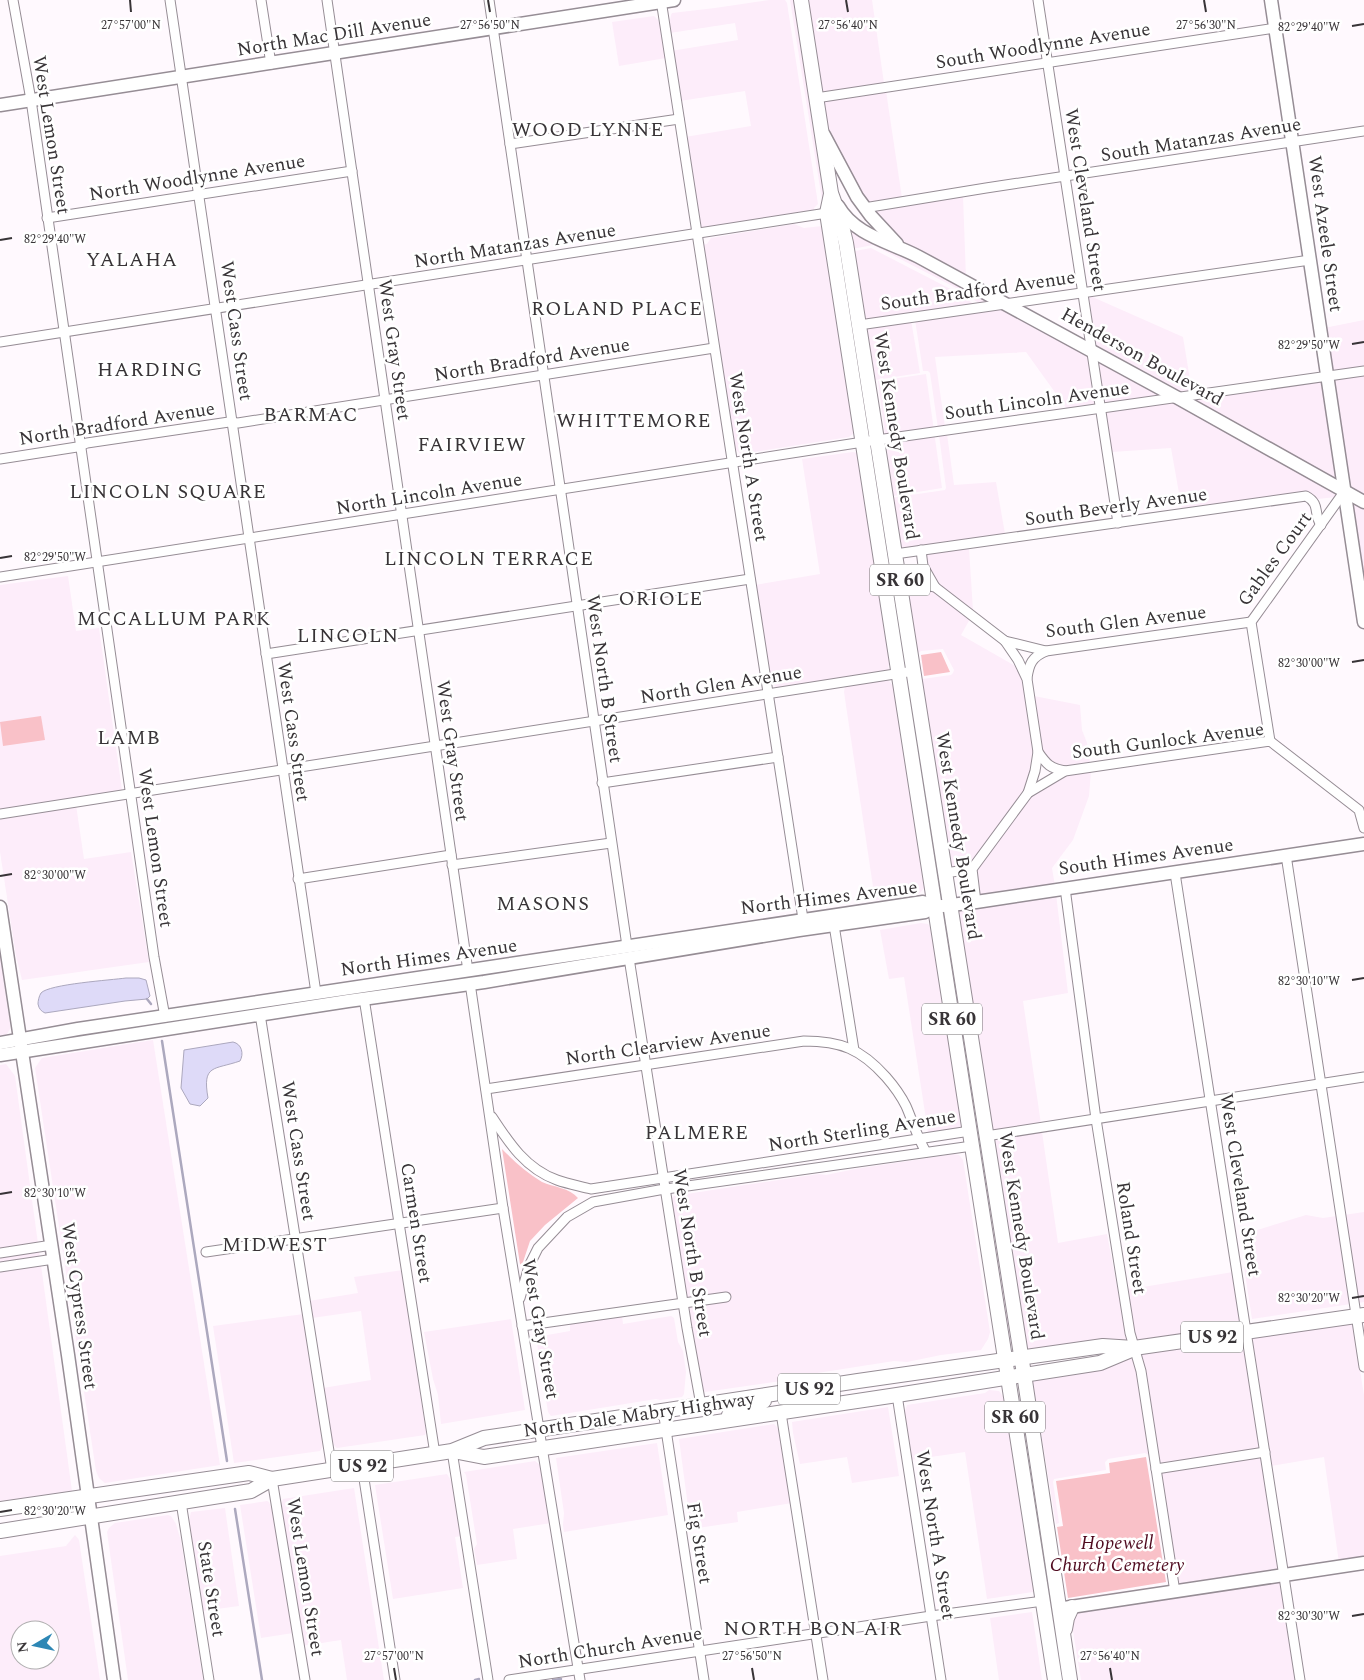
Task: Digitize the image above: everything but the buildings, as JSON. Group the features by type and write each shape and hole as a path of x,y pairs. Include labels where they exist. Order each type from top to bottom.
{"main road":[{"name":"West Kennedy Boulevard","path":"801,0 831,193 846,243 1021,1358 1065,1608"},
{"name":"SR 60","path":"827,213 831,193"},
{"name":"West Kennedy Boulevard","path":"827,213 1055,1680"},
{"path":"959,1063 968,1077 976,1124 980,1132 986,1136"},
{"path":"970,1131 977,1140 981,1151 989,1197 998,1210"},
{"name":"US 92","path":"1006,1360 1103,1346 1134,1348 1360,1316"},
{"name":"US 92","path":"1009,1377 1100,1362 1134,1348"},
{"name":"North Dale Mabry Highway","path":"0,1509 249,1474 272,1479 362,1466 452,1451 484,1438 1006,1360"},
{"name":"North Dale Mabry Highway","path":"452,1451 484,1457 1009,1377"},
{"path":"713,1423 738,1410 761,1404 764,1401 764,1395"},
{"name":"North Dale Mabry Highway","path":"0,1530 251,1491 272,1479"},
{"path":"1043,1601 1047,1602 1052,1609 1062,1669 1068,1680"},
{"path":"1065,1608 1067,1618 1064,1640 1068,1680"}],"street":[{"name":"West Lemon Street","path":"13,0 31,100 130,793 165,1017"},
{"name":"West Cass Street","path":"170,0 183,77 282,770 316,993"},
{"path":"260,0 271,64"},
{"name":"West Gray Street","path":"327,0 503,1208 544,1448 580,1680"},
{"name":"West North B Street","path":"489,0 611,843 683,1304 701,1405"},
{"name":"West Cleveland Street","path":"1038,0 1118,523"},
{"name":"West Azeele Street","path":"1271,0 1364,622"},
{"name":"North Mac Dill Avenue","path":"0,105 336,54 665,1"},
{"name":"West North A Street","path":"665,1 679,118 804,919"},
{"name":"South Woodlynne Avenue","path":"816,98 1275,28"},
{"path":"510,144 679,118"},
{"name":"Henderson Boulevard","path":"822,131 857,198 901,247"},
{"name":"South Matanzas Avenue","path":"864,208 1364,131"},
{"name":"North Woodlynne Avenue","path":"47,218 352,171"},
{"name":"Henderson Boulevard","path":"831,193 838,208 853,226 901,247 1364,502"},
{"name":"North Matanzas Avenue","path":"0,342 827,213"},
{"name":"South Bradford Avenue","path":"859,325 1310,260"},
{"name":"North Bradford Avenue","path":"0,459 183,428 238,423 714,348"},
{"name":"South Lincoln Avenue","path":"863,442 1364,371"},
{"name":"North Lincoln Avenue","path":"0,577 863,442"},
{"name":"Gables Court","path":"1270,741 1250,622 1344,492"},
{"name":"South Beverly Avenue","path":"896,554 1306,496 1312,499 1316,506 1317,520 1320,525"},
{"name":"South Glen Avenue","path":"921,550 923,566 935,587 1005,641 1046,651 1250,622"},
{"path":"266,654 750,579"},
{"path":"900,586 916,583 935,587"},
{"path":"1005,641 1018,660 1027,679"},
{"path":"1028,793 1035,771 1038,752 1027,679 1028,666 1036,655 1046,651"},
{"name":"North Glen Avenue","path":"0,814 914,671"},
{"name":"South Gunlock Avenue","path":"972,869 1028,793 1065,771 1270,741 1362,810 1364,828"},
{"path":"1038,752 1045,762 1053,768 1065,771"},
{"path":"602,783 778,757"},
{"path":"452,865 611,843"},
{"name":"South Himes Avenue","path":"934,907 1364,844"},
{"path":"298,879 451,855"},
{"path":"1286,855 1321,1084 1360,1316 1364,1367"},
{"path":"945,873 972,869 976,902"},
{"name":"West Cleveland Street","path":"1175,872 1300,1680"},
{"name":"Roland Street","path":"1065,888 1096,1119 1130,1333 1141,1371 1175,1592"},
{"name":"North Himes Avenue","path":"0,1055 21,1046 78,1030 316,993 469,977 628,952 804,919 923,902 934,907"},
{"name":"West Cypress Street","path":"0,907 52,1245 114,1680"},
{"name":"North Himes Avenue","path":"0,1043 21,1046 146,1032 391,994 469,977 523,969 535,962 834,925 925,912 934,907"},
{"path":"834,925 854,1050 867,1057 891,1083 905,1104 918,1139 926,1152"},
{"path":"260,1014 265,1009 301,1002 316,993"},
{"name":"Carmen Street","path":"364,998 435,1454"},
{"path":"146,1032 156,1024 223,1014 225,1008"},
{"name":"West Cass Street","path":"260,1014 332,1470"},
{"name":"North Clearview Avenue","path":"486,1088 804,1041 827,1042 854,1050"},
{"path":"986,1136 1364,1077"},
{"name":"North Sterling Avenue","path":"490,1115 525,1161 557,1180 591,1189 970,1131"},
{"name":"North Sterling Avenue","path":"593,1202 972,1146"},
{"path":"773,1162 775,1174"},
{"path":"744,1165 747,1178"},
{"path":"519,1303 529,1266 538,1248 567,1217 593,1202 591,1189"},
{"path":"206,1252 503,1208"},
{"path":"0,1253 52,1245"},
{"path":"0,1267 54,1260"},
{"path":"522,1326 726,1297"},
{"name":"West North A Street","path":"897,1395 941,1680"},
{"name":"Fig Street","path":"663,1410 704,1680"},
{"path":"782,1413 823,1680"},
{"path":"452,1451 488,1680"},
{"path":"1156,1469 1265,1452"},
{"path":"362,1466 396,1680"},
{"name":"West Lemon Street","path":"272,1479 305,1680"},
{"name":"State Street","path":"181,1502 209,1680"},
{"path":"1065,1608 1364,1563"},
{"name":"North Church Avenue","path":"509,1680 700,1650 1043,1601"}],"shaded area":[{"path":"769,0 785,0 787,3 818,204 814,210 705,230 700,227 685,137 751,126 745,91 680,101 671,51 738,40 735,23 670,33 671,15 672,13"},
{"path":"790,0 797,0 826,190 823,210 818,210 822,205 822,200"},
{"path":"806,0 872,0 884,83 820,93"},
{"path":"654,16 661,27 666,58 619,66 612,22"},
{"path":"886,91 902,198 867,204 826,129 821,101"},
{"path":"963,196 966,278 904,244 872,211"},
{"path":"794,224 804,228 822,226 854,433 849,437 741,454 734,448 702,245 707,244 711,238"},
{"path":"846,224 992,301 979,303 968,294 873,245 852,249"},
{"path":"871,248 966,297 975,305 910,314 920,373 875,380 855,251"},
{"path":"1088,295 1183,337 1192,392 1179,394 1097,349"},
{"path":"1003,307 1088,354 1096,405 1067,409 1026,352 935,357 945,427 938,428 930,373 923,371 915,320"},
{"path":"1364,320 1364,367 1331,372 1324,328"},
{"path":"1098,359 1165,396 1105,404"},
{"path":"926,374 942,488 893,496 878,381"},
{"path":"1364,375 1364,497 1349,489 1332,380"},
{"path":"1324,381 1339,483 1191,400"},
{"path":"1177,402 1338,493 1336,497 1317,499 1309,493 1182,510 1171,448 1112,452 1106,412"},
{"path":"947,434 954,485 996,482 1005,534 899,549 891,498 945,490 939,435"},
{"path":"857,453 858,457 890,662 888,667 890,669 885,672 777,688 770,681 755,585 820,574 802,459"},
{"path":"1350,499 1364,506 1364,592"},
{"path":"969,548 973,611 939,585 928,565 926,554"},
{"path":"68,576 76,631 99,628 122,790 0,809 0,585"},
{"path":"916,587 932,591 970,619 961,635 1017,667 1023,682 1033,750 1031,770 1024,792 969,866 949,869 905,589","holes":["943,649 954,670 951,675 922,679 917,654 921,651"]},
{"path":"910,676 945,902 938,903 903,677"},
{"path":"880,680 889,681 894,687 924,888 919,894 875,900 844,692 845,686"},
{"path":"1034,696 1080,705 1082,730 1087,743 1090,763 1065,767 1055,765 1048,760 1042,750"},
{"path":"1091,771 1089,796 1073,840 1052,868 1055,886 980,897 977,870 1029,798 1066,775"},
{"path":"76,805 84,859 131,852 149,962 22,980 16,956 0,852 0,817"},
{"path":"1056,894 1068,993 1023,1001 1041,1124 990,1132 955,909"},
{"path":"939,910 946,910 981,1130 974,1128"},
{"path":"921,923 928,924 932,930 962,1123 961,1128 930,1133 928,1132 904,977 889,979 880,930"},
{"path":"0,937 10,1029 7,1034 0,1037"},
{"path":"126,978 146,980 150,996 147,999 45,1013 38,1006 40,994 46,990 68,985"},
{"path":"153,1040 220,1465 105,1483 99,1478 96,1471 35,1068 42,1058"},
{"path":"233,1042 241,1050 240,1061 212,1070 207,1079 208,1098 200,1106 190,1104 181,1088 184,1050"},
{"path":"6,1064 15,1076 72,1491 0,1501 0,1065"},
{"path":"1042,1132 1058,1243 1107,1234 1128,1344 1029,1353 1027,1347 1024,1347 991,1140"},
{"path":"983,1143 1015,1347 1009,1347 977,1147"},
{"path":"954,1154 959,1155 963,1160 990,1332 981,1350 907,1362 894,1361 811,1374 809,1377 705,1392 701,1387 696,1362 671,1199 674,1196 819,1174 826,1175"},
{"path":"1364,1212 1364,1302 1252,1319 1244,1267 1249,1266 1244,1234 1306,1215 1323,1218"},
{"path":"403,1270 412,1322 425,1435 337,1448 334,1445 329,1428 323,1388 371,1380 361,1311 312,1318 309,1301 358,1293 354,1277"},
{"path":"1233,1272 1242,1328 1138,1344 1134,1332 1127,1288 1131,1289"},
{"path":"304,1314 322,1434 322,1448 320,1451 234,1463 213,1326"},
{"path":"622,1316 623,1324 671,1316 674,1318 678,1342 683,1351 686,1372 684,1394 682,1397 656,1399 551,1416 548,1412 536,1337 570,1331 570,1324"},
{"path":"511,1319 525,1410 441,1424 438,1395 424,1332"},
{"path":"1352,1321 1364,1395 1364,1559 1339,1563 1324,1457 1271,1466 1252,1335"},
{"path":"1243,1336 1260,1449 1160,1464 1145,1371 1140,1352"},
{"path":"1131,1354 1136,1372 1149,1455 1145,1453 1108,1459 1105,1462 1106,1470 1054,1479 1059,1523 1056,1524 1032,1377"},
{"path":"989,1390 999,1391 1005,1399 1034,1590 1033,1592 987,1599 965,1452 910,1460 904,1426 907,1405 985,1393"},
{"path":"888,1407 899,1476 852,1483 847,1457 800,1464 792,1422"},
{"path":"774,1424 778,1428 783,1444 792,1503 737,1512 738,1522 691,1529 679,1439"},
{"path":"657,1443 668,1515 564,1532 564,1513 556,1458"},
{"path":"1261,1457 1278,1572 1179,1587 1161,1472"},
{"path":"535,1461 540,1465 543,1472 551,1523 513,1529 517,1559 477,1565 474,1549 477,1544 464,1472"},
{"path":"447,1474 453,1484 462,1536 455,1537 463,1588 393,1599 375,1485"},
{"path":"354,1488 384,1680 347,1680 341,1640 302,1646 281,1518 283,1499"},
{"path":"267,1501 275,1521 293,1633 261,1638 240,1505"},
{"path":"225,1508 239,1606 202,1611 189,1523 190,1516 191,1512"},
{"path":"171,1516 176,1524 181,1541 203,1680 128,1680 107,1532 115,1523"},
{"path":"75,1535 79,1540 100,1680 0,1680 0,1556 66,1546"},
{"path":"1280,1580 1295,1680 1081,1680 1071,1619 1075,1611"},
{"path":"1032,1612 1042,1680 999,1680 990,1618"}],"green space":[{"path":"941,652 950,672 924,676 921,655"},
{"path":"41,716 45,740 3,746 0,722"},
{"path":"502,1149 521,1167 542,1182 571,1192 578,1198 545,1225 530,1241 522,1265 520,1264"},
{"name":"Hopewell Church Cemetery","path":"1146,1457 1166,1582 1068,1598 1057,1527 1063,1526 1056,1481 1110,1473 1109,1463"}],"waterway":[{"path":"147,999 151,1004"},
{"path":"162,1041 227,1461"},
{"path":"235,1509 262,1680"},
{"path":"475,1680 479,1679"},
{"path":"553,1680 561,1679"}],"district":[{"name":"WOOD LYNNE","path":"588,130"},
{"name":"YALAHA","path":"132,260"},
{"name":"ROLAND PLACE","path":"617,309"},
{"name":"HARDING","path":"150,370"},
{"name":"BARMAC","path":"311,415"},
{"name":"WHITTEMORE","path":"634,421"},
{"name":"FAIRVIEW","path":"472,445"},
{"name":"LINCOLN SQUARE","path":"168,492"},
{"name":"LINCOLN TERRACE","path":"489,559"},
{"name":"ORIOLE","path":"661,599"},
{"name":"MCCALLUM PARK","path":"174,619"},
{"name":"LINCOLN","path":"348,636"},
{"name":"LAMB","path":"129,738"},
{"name":"MASONS","path":"543,904"},
{"name":"PALMERE","path":"697,1133"},
{"name":"MIDWEST","path":"275,1245"},
{"name":"NORTH BON AIR","path":"813,1629"}]}
